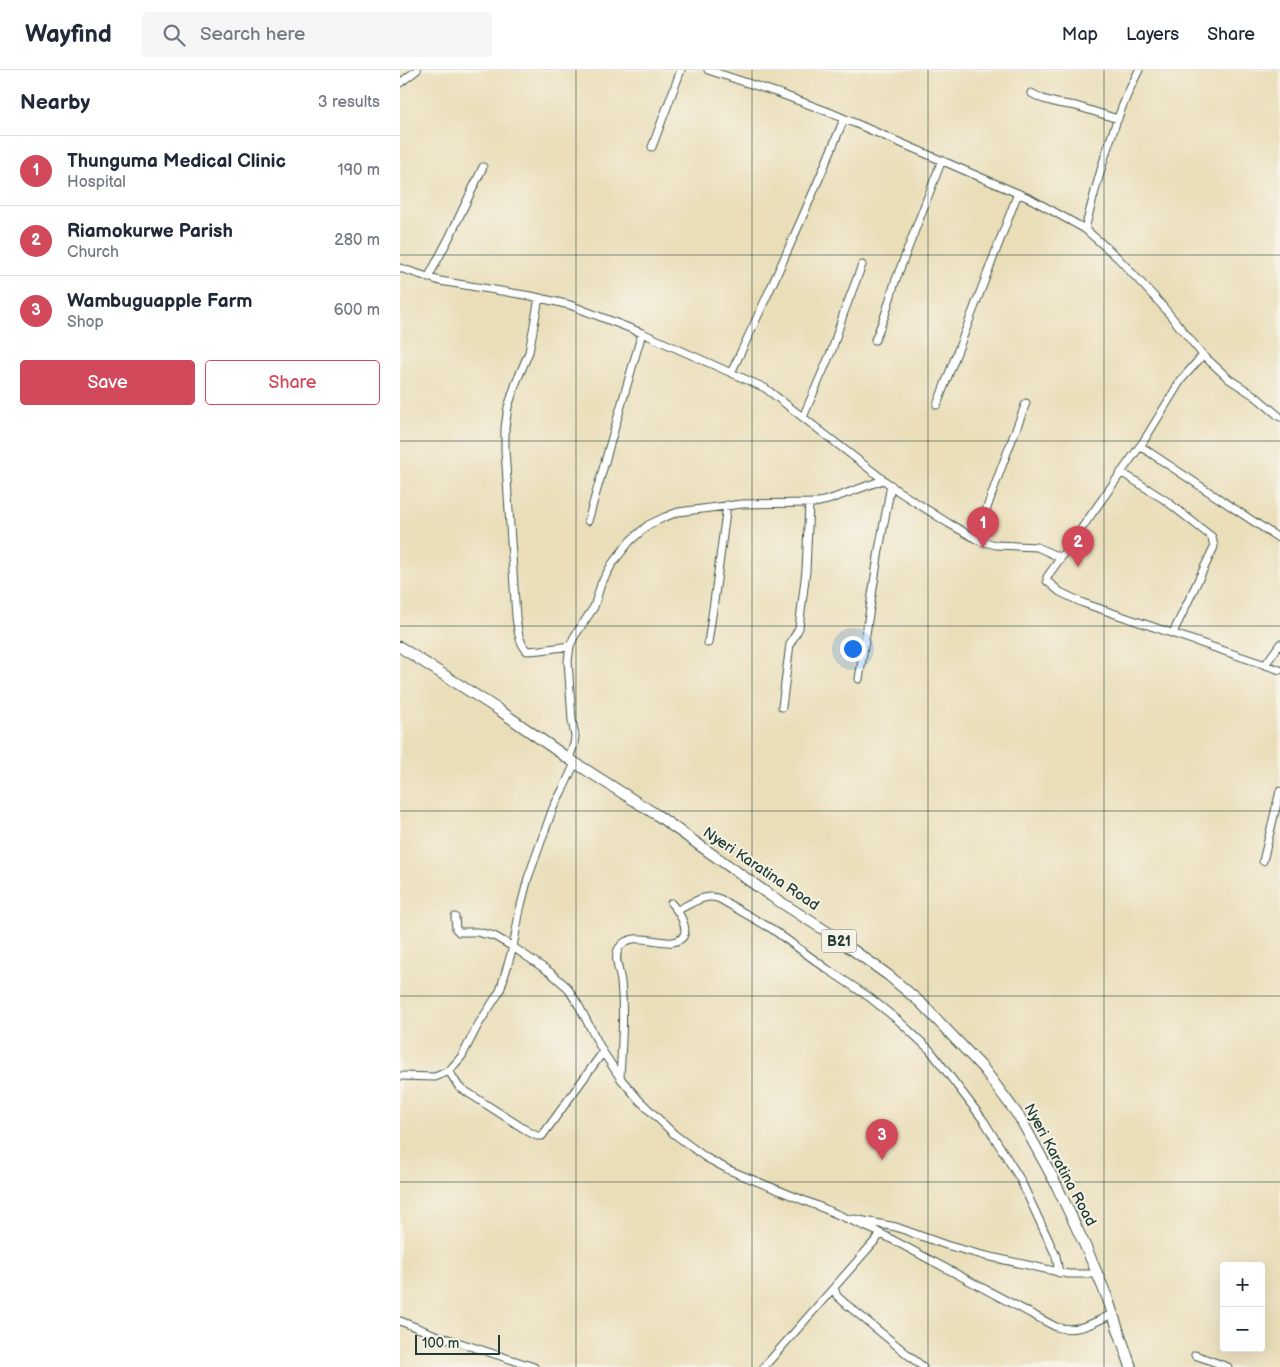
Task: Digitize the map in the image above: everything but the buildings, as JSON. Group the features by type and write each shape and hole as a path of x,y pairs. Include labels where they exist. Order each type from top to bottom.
{"highway":[{"name":"Nyeri Karatina Road","path":"400,648 499,710 572,761 657,815 771,896 829,933 888,975 921,1003 983,1068 1020,1118 1054,1180 1097,1274 1131,1367"}],"street":[{"path":"400,83 417,70"},
{"path":"652,147 681,70"},
{"path":"708,70 778,93 942,160 1047,207 1085,229 1116,257 1160,303 1203,355 1229,379 1255,396 1280,417"},
{"path":"1085,229 1098,180 1118,119 1139,70"},
{"path":"1031,93 1050,101 1076,106 1118,119"},
{"path":"732,373 819,181 844,119"},
{"path":"875,340 942,160"},
{"path":"428,278 483,167"},
{"path":"937,405 1018,194"},
{"path":"803,417 832,350 862,265"},
{"path":"400,268 440,282 539,298 570,306 642,333 765,388 883,480 976,539 988,544 1037,547 1061,558"},
{"path":"539,298 529,352 508,407 505,428 516,618 518,637 522,646 527,651 570,646"},
{"path":"588,522 642,333"},
{"path":"1203,355 1181,380 1140,446 1047,577 1047,581 1060,592 1083,603 1280,670"},
{"path":"976,539 1026,403"},
{"path":"1140,446 1280,539"},
{"path":"1121,472 1165,500 1212,537 1214,547 1173,633"},
{"path":"400,1076 435,1077 450,1071 462,1056 478,1025 500,991 513,947 530,871 553,808 564,787 572,761 575,736 572,720 568,660 570,646 594,607 602,584 612,564 630,541 648,525 678,512 727,505 809,503 828,500 883,480"},
{"path":"859,679 890,485"},
{"path":"782,707 788,653 792,639 800,628 806,571 809,503"},
{"path":"708,643 727,505"},
{"path":"1265,665 1280,644"},
{"path":"1263,861 1280,791"},
{"path":"678,910 708,896 720,898 772,929 869,997 924,1044 984,1120 1020,1179 1056,1256 1059,1272"},
{"path":"620,1078 623,1014 617,956 618,948 625,942 633,939 671,942 679,940 684,934 685,929 678,910 671,903"},
{"path":"455,917 456,929 459,932 478,932 494,936 551,973 567,987 603,1052 620,1078 639,1100 674,1134 705,1157 729,1170 881,1234 1056,1327 1067,1330 1082,1328 1112,1314"},
{"path":"450,1071 459,1087 530,1132 537,1136 542,1136 603,1052"},
{"path":"842,1216 896,1227 955,1248 982,1255 1068,1274 1097,1274"},
{"path":"764,1367 881,1234"},
{"path":"834,1288 838,1296 846,1304 923,1367"},
{"path":"400,1321 433,1334 534,1367"},
{"path":"1195,1354 1228,1367"}],"place":[{"name":"Thunguma Medical Clinic","path":"983,548"},
{"name":"Riamokurwe Parish","path":"1078,567"},
{"name":"Wambuguapple Farm","path":"882,1160"}]}
